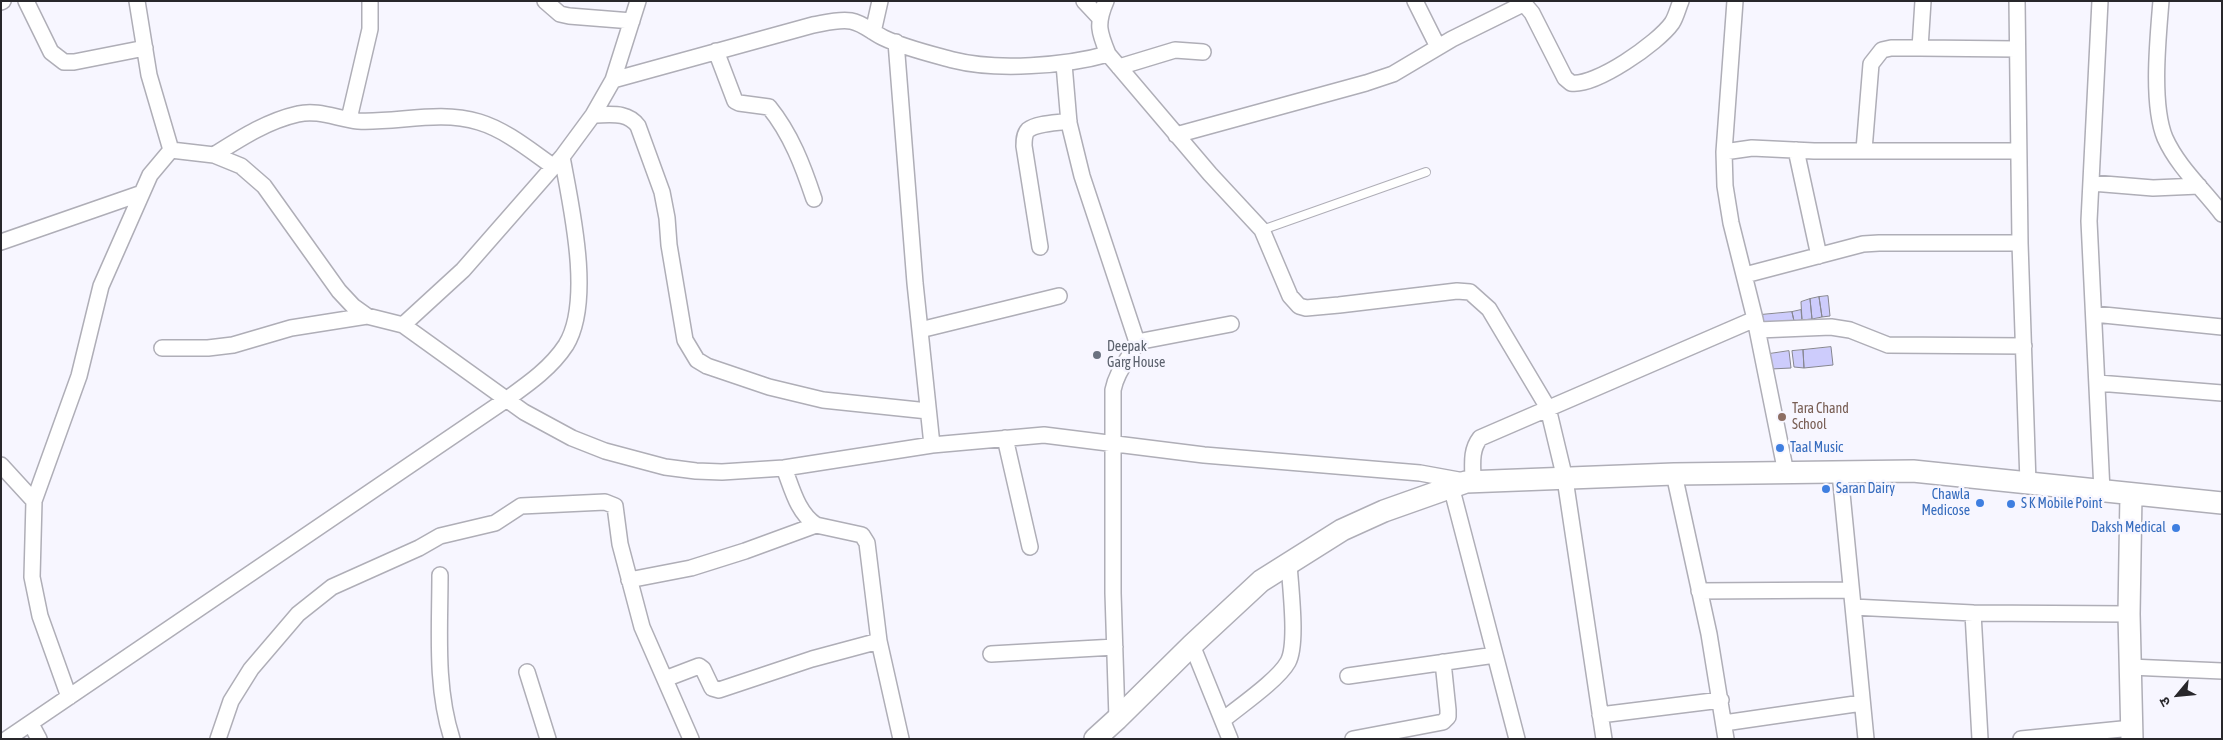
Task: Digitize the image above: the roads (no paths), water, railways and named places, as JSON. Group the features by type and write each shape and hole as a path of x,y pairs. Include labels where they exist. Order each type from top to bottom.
{"main road":[{"path":"1095,739 1118,720 1192,645 1261,581 1342,530 1384,511 1463,483 1674,474 1913,471 2222,503"},
{"path":"2131,494 2129,614 2132,734"}],"street":[{"path":"26,1 51,52 64,62 74,62 145,48"},
{"path":"138,1 149,74 171,150"},
{"path":"350,119 370,29 370,1"},
{"path":"545,1 560,14 632,21"},
{"path":"402,326 463,270 558,162 593,115 613,80 638,1"},
{"path":"873,32 880,1"},
{"path":"1084,1 1099,17"},
{"path":"1106,1 1099,17 1102,37 1108,54 1176,135 1262,230 1290,296 1299,306 1306,308 1339,305 1457,291 1470,292 1489,309 1548,408 1565,479 1604,739"},
{"path":"1415,1 1438,47"},
{"path":"1176,135 1366,84 1393,74 1438,47 1514,7 1526,6 1532,13 1565,78 1570,83 1586,82 1630,59 1656,41 1672,22 1681,1"},
{"path":"1735,1 1724,152 1725,186 1731,223 1757,324 1786,473"},
{"path":"1920,48 1923,1"},
{"path":"2017,1 2016,50 2020,243 2028,483"},
{"path":"2100,1 2089,221 2102,491"},
{"path":"2161,1 2158,72 2159,113 2165,137 2176,156 2222,214"},
{"path":"613,80 837,20 852,21 896,42 961,61 999,65 1064,64 1108,54"},
{"path":"896,42 920,330 932,445"},
{"path":"1864,150 1867,97 1872,64 1882,50 1920,48 2016,50"},
{"path":"1119,67 1175,50 1203,52"},
{"path":"716,51 735,101 769,107 775,114 793,144 814,199"},
{"path":"1064,64 1069,121 1082,176 1137,342 1133,352 1115,376 1112,390 1111,442 1118,720"},
{"path":"7,739 506,399 550,366 566,345 575,322 579,281 577,242 558,162 480,122 429,116 376,120 350,119 320,113 301,113 278,119 214,155"},
{"path":"593,115 622,115 632,118 638,126 662,192 685,340 697,360 707,366 769,387 823,400 928,411"},
{"path":"1040,247 1024,137 1028,130 1036,127 1069,121"},
{"path":"1724,152 1752,148 1796,150 2018,151"},
{"path":"171,150 214,155 241,166 264,186 339,291 353,306 367,316 402,326 506,399 572,438 605,451 657,464 705,472 784,468 932,445 1044,435 1204,455 1420,473 1463,483"},
{"path":"70,697 40,616 32,576 34,501 78,376 101,286 150,175 171,150"},
{"path":"1796,150 1819,256"},
{"path":"2092,183 2153,188 2199,186"},
{"path":"1,242 142,193"},
{"path":"1745,275 1842,249 1879,243 2020,243"},
{"path":"920,330 1059,296"},
{"path":"2094,314 2222,327"},
{"path":"162,348 208,348 233,345 292,328 367,316"},
{"path":"1137,342 1231,324"},
{"path":"1517,739 1495,655 1463,483 1474,446 1480,438 1548,408 1757,324 1831,327 1850,330 1888,345 2024,346"},
{"path":"2098,383 2222,393"},
{"path":"1005,438 1030,547"},
{"path":"1,466 34,501"},
{"path":"784,468 803,513 816,525 862,536 867,543 879,641 901,739"},
{"path":"1840,473 1866,739"},
{"path":"1674,474 1700,591 1721,700 1726,739"},
{"path":"218,739 231,701 250,669 298,614 332,587 419,548 440,536 495,523 521,506 611,503 615,506 617,512 620,544 642,627 691,739"},
{"path":"629,580 691,568 816,525"},
{"path":"1222,720 1279,673 1291,654 1289,563"},
{"path":"440,575 440,677 442,701 452,739"},
{"path":"1700,591 1851,590"},
{"path":"1853,607 1973,613 2129,614"},
{"path":"1973,613 1980,739"},
{"path":"665,678 699,666 712,688 719,690 812,659 879,641"},
{"path":"1192,645 1230,739"},
{"path":"991,654 1115,647"},
{"path":"1348,676 1495,655"},
{"path":"1353,739 1443,722 1448,717 1448,710 1443,662"},
{"path":"2130,667 2222,671"},
{"path":"527,672 548,739"},
{"path":"1600,715 1721,700"},
{"path":"1724,723 1862,703"},
{"path":"31,724 39,739"},
{"path":"2021,739 2132,734"}],"lane":[{"path":"1262,230 1426,172"}],"place":[{"name":"Deepak Garg House","path":"1097,355"},
{"name":"Tara Chand School","path":"1782,417"},
{"name":"Taal Music","path":"1780,448"},
{"name":"Saran Dairy","path":"1826,489"},
{"name":"Chawla Medicose","path":"1980,503"},
{"name":"S K Mobile Point","path":"2011,504"},
{"name":"Daksh Medical","path":"2176,528"}]}
